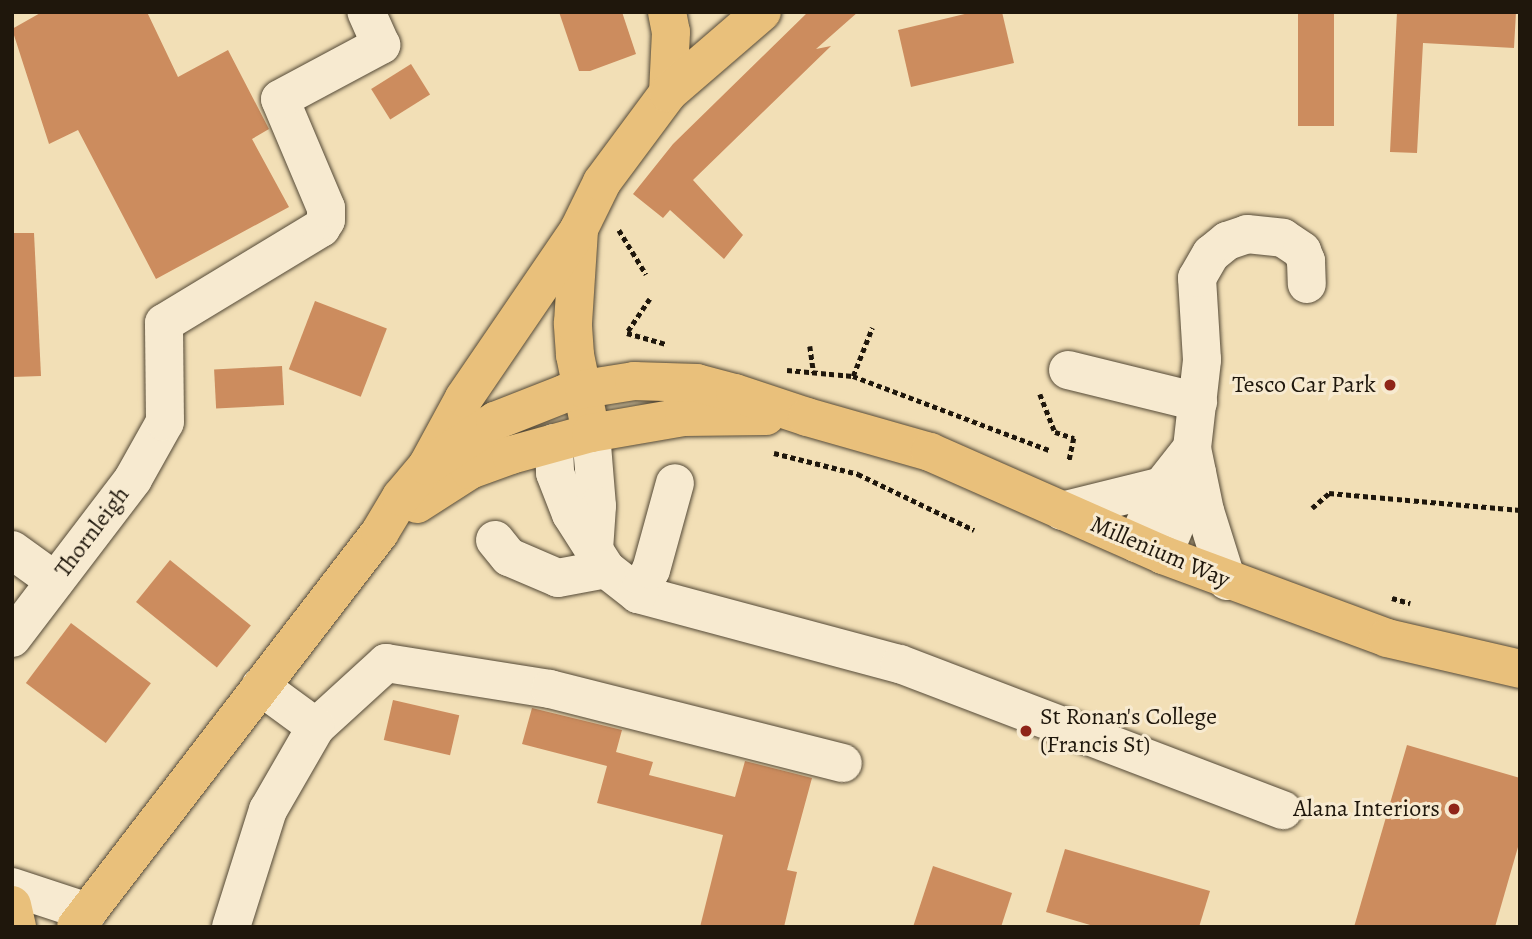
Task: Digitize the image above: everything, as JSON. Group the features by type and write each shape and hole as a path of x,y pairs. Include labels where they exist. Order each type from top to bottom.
{"main road":[{"path":"667,12 671,32 668,93"},
{"path":"573,438 574,286 596,227 602,182 668,93 762,12"},
{"path":"82,919 380,533 401,497 427,466 464,398 596,227"},
{"name":"Millenium Way","path":"427,466 495,421 575,379 697,383 930,452 1227,581 1387,638 1520,669"},
{"name":"Millenium Way","path":"380,533 429,495 470,470 573,438 684,417 729,414 807,417"},
{"path":"12,905 17,927"}],"street":[{"name":"Thornleigh","path":"12,638 133,479 165,422 164,323 321,229 326,220 326,208 280,99 381,45 366,12"},
{"path":"1227,581 1214,544 1195,461 1202,360 1197,278 1211,254 1227,241 1247,234 1283,239 1302,251 1306,261 1307,284"},
{"path":"1054,381 1198,402"},
{"path":"573,438 597,506 600,559 638,594 901,664 1283,810"},
{"path":"1062,510 1162,486 1195,461"},
{"path":"1149,549 1195,461"},
{"path":"638,594 651,570 675,483"},
{"path":"1149,549 1162,486"},
{"path":"495,540 509,557 558,578 600,559"},
{"path":"12,550 55,582"},
{"path":"231,927 268,810 316,727 386,663 550,689 843,763"},
{"path":"260,686 316,727"},
{"path":"12,887 82,919"}],"path":[{"path":"596,227 619,230 646,274"},
{"path":"650,299 627,333 667,344"},
{"path":"853,376 872,328"},
{"path":"810,346 814,373"},
{"path":"773,369 853,376 1049,450"},
{"path":"1054,381 1055,432 1074,438 1069,461"},
{"path":"765,453 778,453 858,474 974,530"},
{"path":"1312,509 1329,493 1520,510"},
{"path":"1387,597 1412,604"}],"building":[{"path":"42,12 147,12 178,77 228,50 269,129 252,139 289,207 156,279 78,130 49,144 12,29"},
{"path":"559,12 622,12 636,54 590,71 579,71"},
{"path":"808,12 858,12 816,49 831,46 693,180 743,235 724,259 670,210 663,218 633,194 673,144"},
{"path":"973,12 1002,12 1014,63 911,87 898,30"},
{"path":"1298,12 1334,12 1334,126 1298,126"},
{"path":"1397,12 1516,12 1514,48 1423,43 1417,153 1390,152"},
{"path":"411,64 430,95 390,119 371,89"},
{"path":"12,233 34,233 41,376 12,377"},
{"path":"315,301 387,329 361,397 289,369"},
{"path":"282,366 284,405 216,409 214,370"},
{"path":"170,560 251,625 217,667 136,602"},
{"path":"71,623 151,683 106,743 26,683"},
{"path":"393,700 459,715 450,755 384,740"},
{"path":"532,708 622,730 616,752 653,762 649,775 735,797 745,761 812,778 787,870 797,872 784,927 700,927 723,835 597,803 607,766 522,744"},
{"name":"Alana Interiors","path":"1407,745 1520,778 1520,840 1495,927 1354,927"},
{"path":"1065,849 1210,891 1199,927 1097,927 1046,912"},
{"path":"933,866 1012,893 1001,927 913,927"}],"place":[{"name":"Tesco Car Park","path":"1390,385"},
{"name":"St Ronan's College (Francis St)","path":"1026,731"},
{"name":"Alana Interiors","path":"1454,809"}]}
